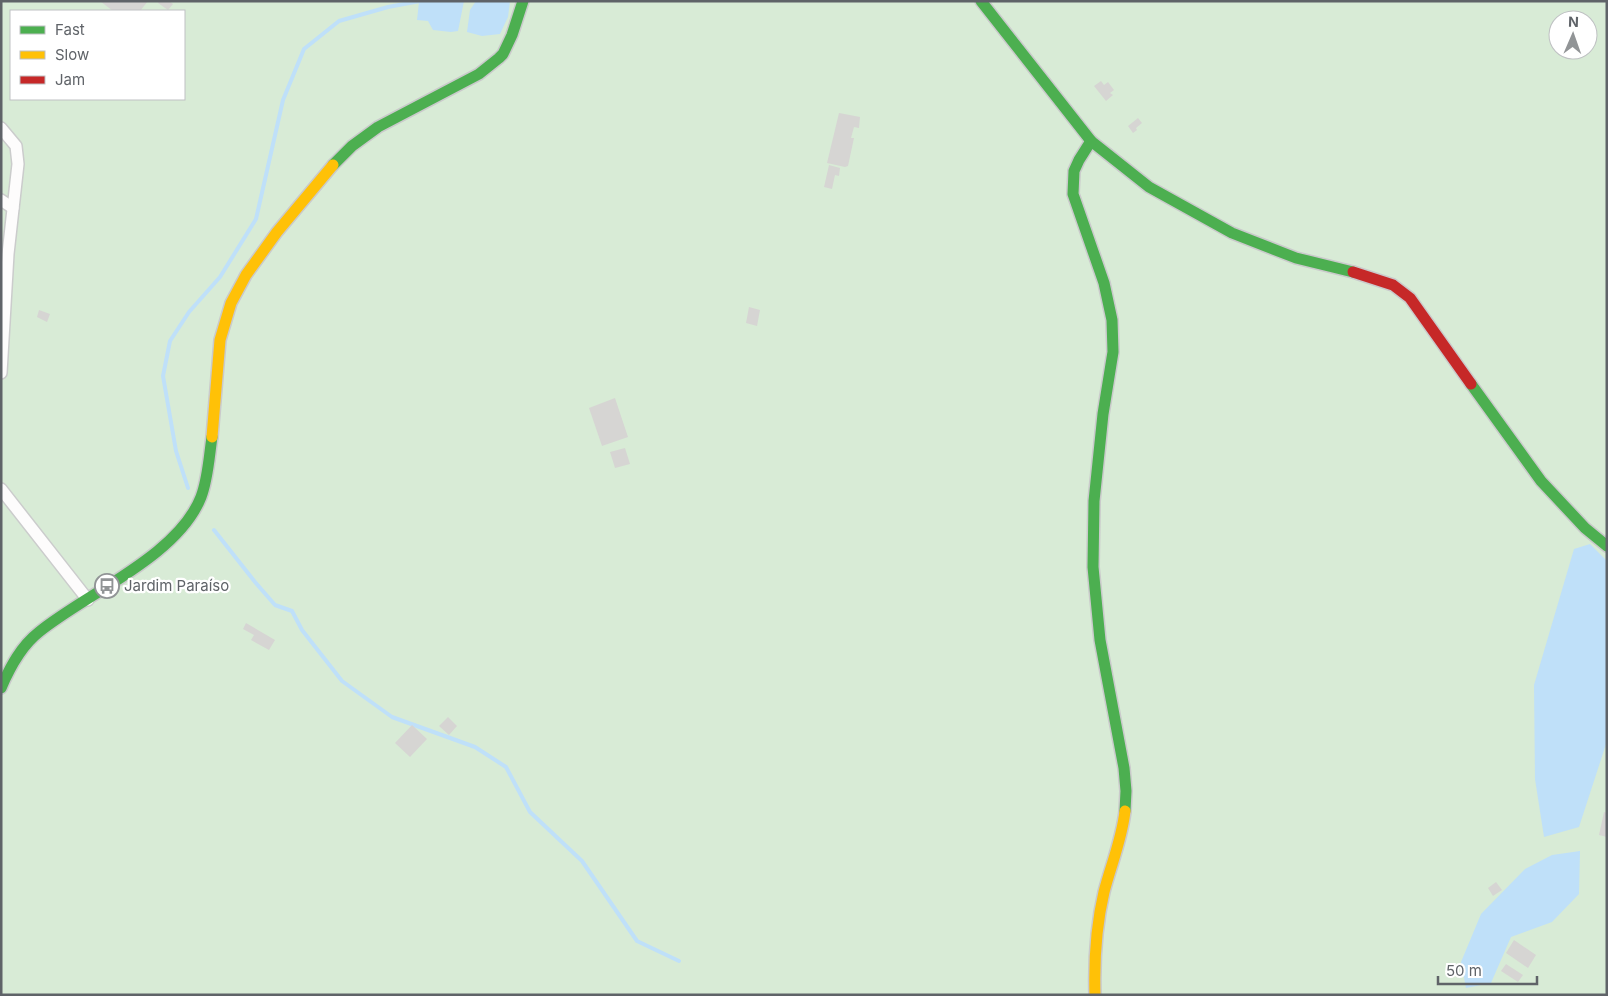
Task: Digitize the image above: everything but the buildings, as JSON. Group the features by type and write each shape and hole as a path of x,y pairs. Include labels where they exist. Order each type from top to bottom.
{"street":[{"path":"1,688 10,667 22,648 39,632 162,548 182,529 195,510 205,485 213,430 220,340 230,303 246,275 277,232 327,171 352,146 378,127 479,74 499,58 503,54 512,35 523,1"},
{"path":"981,1 1091,141 1116,163 1149,187 1232,233 1296,258 1372,277 1393,285 1410,298 1541,481 1585,528 1607,546"},
{"path":"1,128 16,146 18,154 3,308 1,373"},
{"path":"1091,141 1074,167 1072,180 1073,194 1102,275 1111,309 1114,341 1106,389 1094,498 1093,565 1098,633 1124,768 1126,801 1120,835 1096,936 1095,995"},
{"path":"1,200 13,208"},
{"path":"1,489 88,600"}],"green space":[{"path":"1,1 1607,1 1607,995 1,995"}],"water":[{"path":"464,1 458,31 433,30 428,21 417,20 419,2"},
{"path":"476,1 510,1 508,17 500,34 482,36 467,32 470,10"},
{"path":"1590,544 1607,561 1607,741 1579,827 1544,837 1535,779 1534,685 1574,549"},
{"path":"1580,851 1579,894 1552,922 1511,937 1491,983 1466,988 1461,962 1481,914 1525,869 1552,855"}],"waterway":[{"path":"188,488 176,451 163,376 170,341 189,312 220,277 256,219 283,100 304,49 339,21 388,7 420,1"},
{"path":"214,530 275,605 292,611 302,630 342,681 392,717 475,747 506,767 530,812 582,861 637,941 679,961"}],"traffic: fast":[{"path":"333,165 352,146 378,127 479,74 499,58 503,54 512,35 523,1"},
{"path":"981,1 1091,141 1149,187 1232,233 1296,258 1353,272"},
{"path":"1091,141 1074,171 1073,194 1104,283 1112,320 1113,352 1103,414 1094,501 1093,567 1100,640 1124,768 1125,811"},
{"path":"1471,384 1541,481 1585,528 1607,546"},
{"path":"1,688 17,657 39,632 129,572 173,538 189,518 201,497 207,475 212,437"}],"traffic: slow":[{"path":"212,437 220,340 231,303 246,275 277,232 333,165"},
{"path":"1095,995 1095,956 1099,918 1125,811"}],"traffic: jam":[{"path":"1353,272 1393,285 1410,298 1471,384"}],"place":[{"name":"Jardim Paraíso","path":"107,586"}]}
